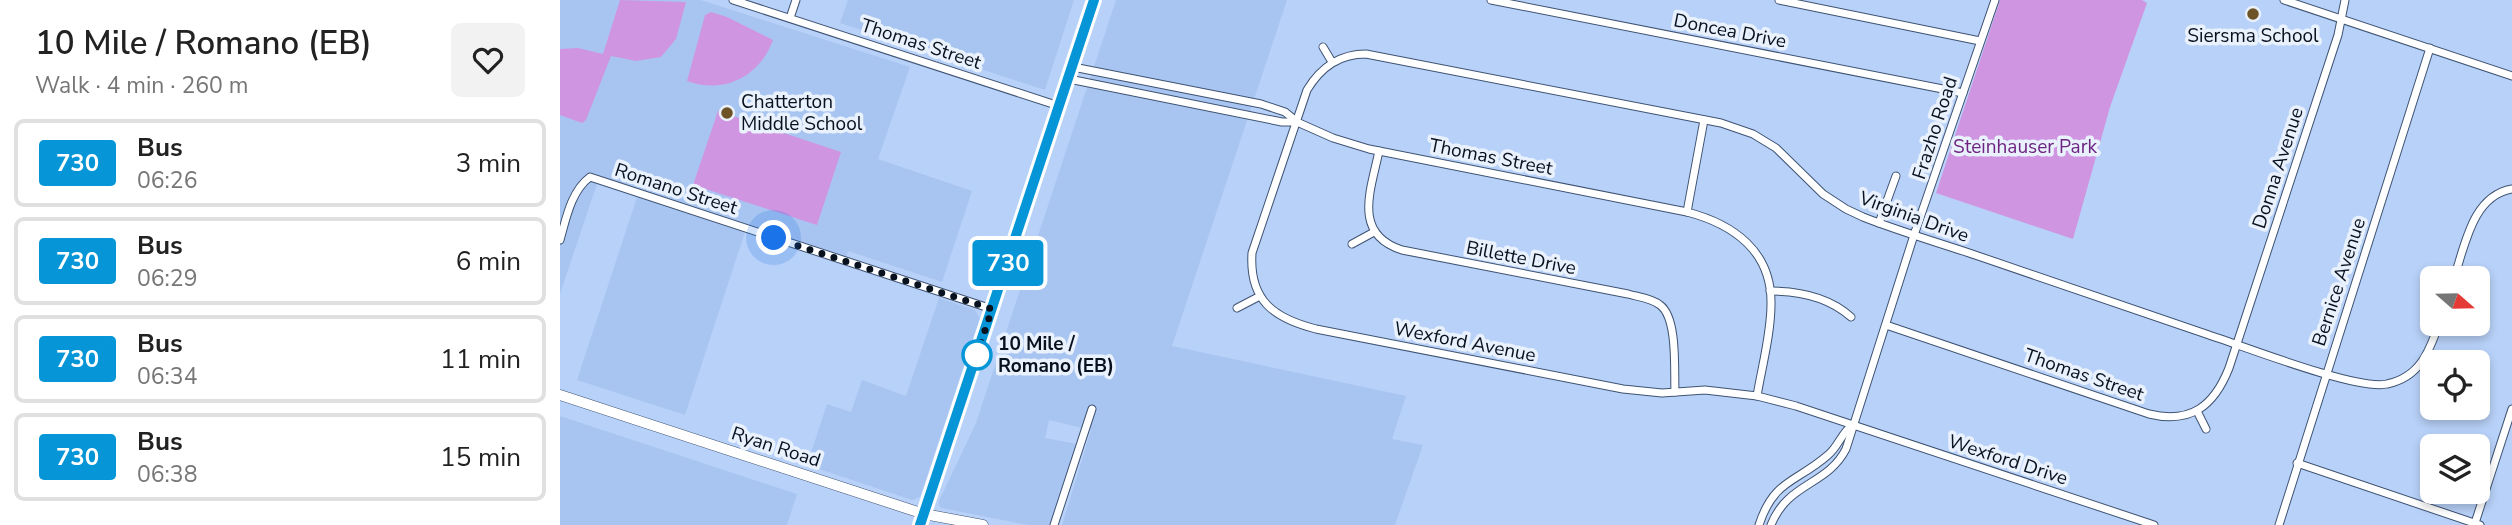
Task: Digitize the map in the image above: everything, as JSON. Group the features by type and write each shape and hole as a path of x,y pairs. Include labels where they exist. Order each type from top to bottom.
{"main road":[{"path":"920,525 1094,0"},
{"name":"Ryan Road","path":"560,395 924,514 983,525"}],"street":[{"name":"Thomas Street","path":"733,0 1059,106"},
{"path":"790,18 796,0"},
{"name":"Doncea Drive","path":"1491,0 1963,93"},
{"path":"1779,0 1980,41"},
{"name":"Frazho Road","path":"1771,525 1789,496 1819,478 1838,462 1846,449 1914,235 1995,0"},
{"path":"2284,0 2512,76"},
{"name":"Donna Avenue","path":"2237,344 2341,20 2345,0"},
{"path":"1237,308 1260,296 1251,267 1252,253 1307,90 1322,69 1332,62 1323,47"},
{"name":"Bernice Avenue","path":"2279,525 2430,48"},
{"name":"Virginia Drive","path":"1332,62 1354,54 1374,55 1704,120 1753,134 1788,158 1823,194 1879,223 2237,344 2326,373 2370,384 2385,385 2403,379 2423,363 2434,336"},
{"path":"1073,67 1261,104 1285,112 1297,122"},
{"name":"Thomas Street","path":"1069,79 1282,122 1297,122 1334,138 1379,151 1687,212 1724,224 1746,241 1761,264 1770,291 1769,318 1757,396"},
{"path":"1158,97 1160,84"},
{"path":"1196,105 1200,93"},
{"path":"1687,212 1704,120"},
{"path":"1352,244 1374,232 1370,226 1368,203 1379,151"},
{"path":"1879,223 1896,176"},
{"name":"Romano Street","path":"560,240 576,192 590,177 992,309"},
{"path":"2458,266 2474,220 2489,199 2512,189"},
{"name":"Billette Drive","path":"1374,232 1382,241 1402,250 1628,294 1657,303 1665,310 1672,326 1675,392"},
{"path":"1770,291 1792,291 1808,295 1833,304 1851,317"},
{"name":"Wexford Avenue","path":"1260,296 1269,309 1281,318 1316,329 1623,389 1675,392 1704,390 1757,396 1796,405 1853,425"},
{"name":"Thomas Street","path":"1886,325 2149,414 2175,417 2197,411"},
{"path":"2206,429 2197,411 2213,399 2221,388 2237,344"},
{"path":"1054,525 1092,409"},
{"path":"2297,463 2477,524 2512,409"},
{"name":"Frazho Road","path":"1759,525 1768,502 1778,489 1829,455 1844,432 1853,425"},
{"name":"Wexford Drive","path":"1853,425 2154,525"}],"shaded area":[{"name":"Chatterton Middle School","path":"560,0 701,0 910,67 878,159 972,191 942,282 848,251 846,257 747,226 685,415 577,380 639,191 599,178 560,294"},
{"path":"848,0 1074,0 1045,90 840,23"},
{"path":"1116,0 1287,0 1172,346 1406,396 1392,439 1423,445 1395,525 1062,525 1091,430 1049,420 1045,438 1077,444 1050,525 1028,525 941,508 939,505 976,423"},
{"path":"939,298 975,310 980,318 920,497 912,500 807,465 827,404 851,412 862,380 906,396"},
{"path":"560,416 797,494 787,525 560,525"}],"green space":[{"path":"620,0 686,2 676,39 661,57 636,61 611,56 586,120 582,123 560,115 560,49 578,48 603,54"},
{"name":"Steinhauser Park","path":"2000,0 2142,0 2147,3 2110,107 2073,239 1936,193"},
{"path":"711,12 773,40 767,53 750,72 727,84 714,86 687,81 705,15"},
{"path":"718,111 841,152 817,225 693,185"}],"bus line":[{"name":"730","path":"920,525 1094,0"}],"place":[{"name":"Siersma School","path":"2253,14"},
{"name":"Chatterton Middle School","path":"727,113"},
{"name":"10 Mile / Romano (EB)","path":"977,355"}],"route":[{"path":"774,238 992,309 977,355"}]}
